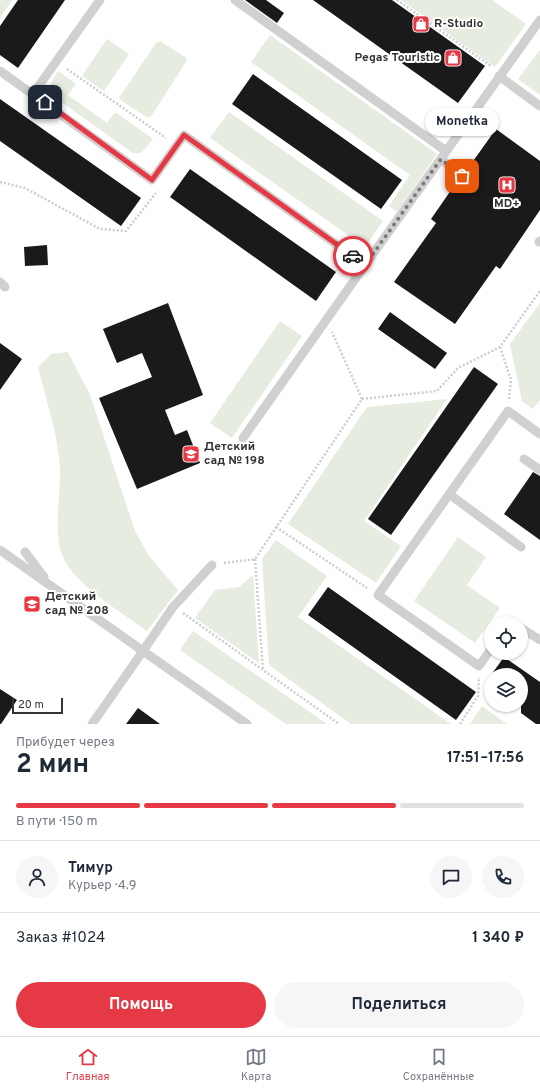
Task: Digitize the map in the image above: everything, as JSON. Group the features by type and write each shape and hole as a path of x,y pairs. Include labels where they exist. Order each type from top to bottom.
{"lane":[{"path":"33,94 100,0"},
{"path":"235,0 446,151"},
{"path":"243,438 326,319 540,20"},
{"path":"0,71 152,180 184,135 365,265"},
{"path":"500,75 540,106"},
{"path":"441,159 462,176"},
{"path":"484,658 478,666 378,595 508,411 540,434"},
{"path":"524,459 540,470"},
{"path":"449,494 521,547"},
{"path":"0,550 247,724"},
{"path":"25,552 49,585"},
{"path":"92,724 173,607 212,565"},
{"path":"528,632 540,640"}],"path":[{"path":"397,0 500,75"},
{"path":"56,61 176,146"},
{"path":"0,182 25,188 100,229 126,231 157,191 152,180"},
{"path":"263,670 255,559 362,399 437,391 458,368 500,347 540,291"},
{"path":"326,319 362,399"},
{"path":"500,347 511,380 508,411"},
{"path":"276,526 378,595"},
{"path":"212,565 255,559"},
{"path":"173,607 339,724"},
{"path":"460,724 478,696 478,666"}],"shaded area":[{"path":"0,0 12,0 0,18"},
{"path":"401,0 492,0 526,24 495,67"},
{"path":"270,35 437,154 397,212 389,206 410,175 251,62"},
{"path":"107,39 129,54 104,91 82,76"},
{"path":"160,41 185,57 187,60 152,115 148,118 119,98 156,43"},
{"path":"540,50 540,95 518,79"},
{"path":"58,71 76,84 68,95 107,123 115,112 153,139 141,153 133,153 50,94 47,90"},
{"path":"229,112 383,221 365,247 210,138"},
{"path":"540,303 540,400 533,409 522,401 510,344"},
{"path":"280,321 302,336 232,438 210,423"},
{"path":"68,352 90,395 135,531 149,556 178,590 147,631 87,587 68,566 59,545 59,455 38,367 51,354"},
{"path":"447,399 364,521 401,546 376,583 288,524 367,407"},
{"path":"458,537 486,557 467,585 500,608 494,616 484,616 484,630 475,643 414,601"},
{"path":"276,540 327,576 298,617 451,724 351,724 269,665 262,559"},
{"path":"253,575 259,663 195,618 215,590 239,587"},
{"path":"193,631 327,724 286,724 180,650"},
{"path":"482,706 484,707 484,712 490,712 507,724 470,724"}],"building":[{"path":"18,0 65,0 18,68 0,55 0,26"},
{"path":"245,0 266,0 284,13 277,23"},
{"path":"313,0 392,0 485,66 458,103"},
{"path":"253,74 402,180 381,209 232,104"},
{"path":"0,99 141,198 121,226 0,141"},
{"path":"496,129 540,161 540,210 500,269 496,266 455,324 394,282 436,223 431,219 456,183 467,179 468,174 466,171"},
{"path":"190,169 336,272 316,301 170,197"},
{"path":"47,245 48,265 25,266 24,247"},
{"path":"168,303 203,395 165,410 175,435 187,430 200,463 137,489 99,398 152,377 142,353 117,363 103,329"},
{"path":"390,312 447,353 435,369 378,329"},
{"path":"0,343 22,359 0,390"},
{"path":"474,367 498,384 391,535 368,519"},
{"path":"533,472 540,476 540,540 504,514"},
{"path":"328,587 476,692 456,720 308,615"},
{"path":"502,660 508,660 520,668 496,668"},
{"path":"528,674 540,682 540,724 536,724 521,713 528,712"},
{"path":"0,689 17,700 1,724 0,724"},
{"path":"138,708 160,724 126,724"}],"way so far":[{"path":"353,256 365,265 441,159 462,176"}],"place":[{"name":"R-Studio","path":"421,24"},
{"name":"Pegas Touristic","path":"453,58"},
{"name":"Monetka","path":"462,176"},
{"name":"MD+","path":"507,185"},
{"name":"Детский сад № 198","path":"191,454"},
{"name":"Детский сад № 208","path":"32,604"}],"route":[{"path":"45,102 152,180 184,135 353,256"}]}
